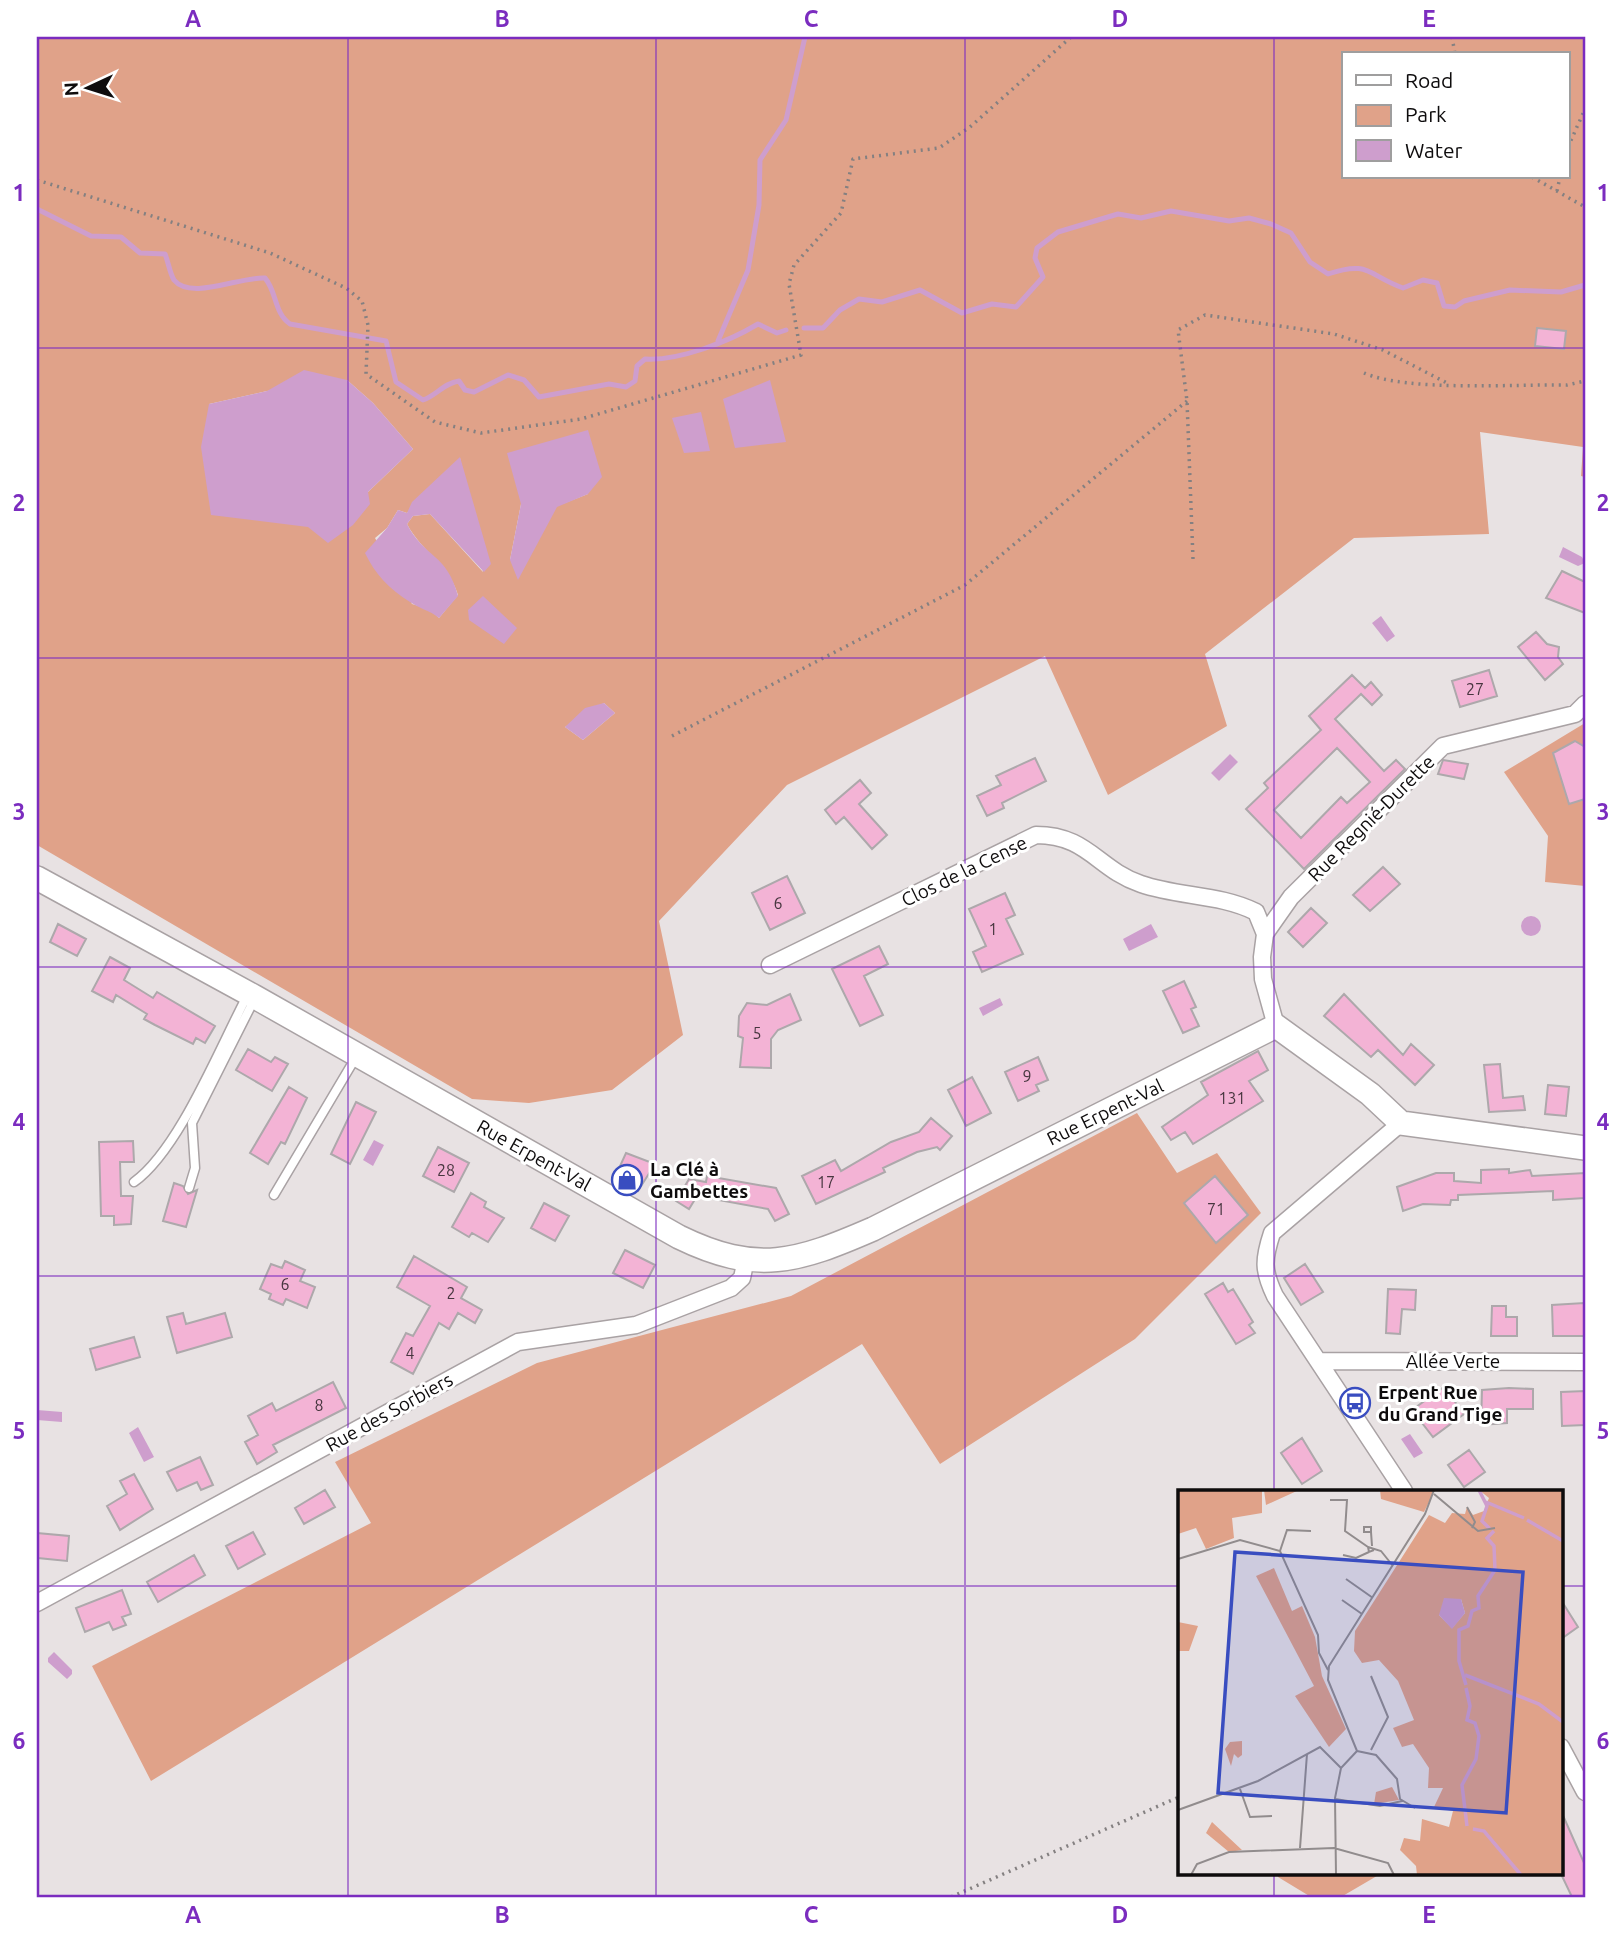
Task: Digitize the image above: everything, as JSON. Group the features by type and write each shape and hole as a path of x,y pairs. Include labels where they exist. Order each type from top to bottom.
{"street":[{"name":"Rue Regnié-Durette","path":"1265,934 1292,897 1443,746 1575,714 1585,705"},
{"name":"Clos de la Cense","path":"769,965 1037,835 1059,835 1079,844 1108,868 1142,884 1236,902 1256,912 1265,934"},
{"name":"Rue Erpent-Val","path":"37,878 252,995 679,1237 722,1255 746,1259 779,1261 817,1253 873,1229 1276,1026"},
{"path":"1265,934 1263,979 1276,1026 1370,1094 1401,1123 1585,1148"},
{"path":"1401,1123 1355,1165 1272,1233 1266,1250 1265,1274 1275,1296 1403,1490"},
{"name":"Rue des Sorbiers","path":"37,1603 518,1342 636,1325 731,1288 743,1278 746,1259"},
{"name":"Allée Verte","path":"1320,1361 1585,1362"},
{"path":"1562,1748 1585,1791"}],"lane":[{"path":"134,1182 151,1170 176,1134 252,995"},
{"path":"189,1188 195,1168 192,1123 252,995"},
{"path":"274,1195 358,1055"}],"path":[{"path":"37,180 270,253 346,288 362,300 368,325 366,374 435,422 481,433 581,419 801,355 789,285 794,265 841,213 853,159 939,148 970,127 1071,37"},
{"path":"1570,143 1585,109"},
{"path":"1534,178 1585,207"},
{"path":"1557,191 1560,178"},
{"path":"1193,559 1187,401 1178,330 1205,314 1334,334 1383,350 1447,383"},
{"path":"1364,373 1382,380 1447,383 1567,385 1585,382"},
{"path":"672,736 965,585 1187,401"},
{"path":"951,1897 1178,1797"}],"green space":[{"path":"37,37 1585,37 1585,477 1581,476 1583,447 1480,432 1489,534 1354,538 1205,654 1227,726 1108,795 1045,656 787,785 659,921 683,1035 612,1090 529,1103 472,1099 37,845","holes":["347,380 373,403 413,449 368,492 209,404 267,391","460,458 483,572 430,514 413,516 407,524 449,575 458,595 439,618 429,609 412,604 375,538 387,528 398,510 407,513","588,494 557,506 510,560 521,504","604,703 615,713 583,740 565,727"]},
{"path":"1585,723 1585,886 1545,882 1548,836 1504,772"},
{"path":"1137,1113 1177,1173 1217,1153 1261,1213 1135,1339 940,1464 862,1344 151,1781 92,1666 371,1523 335,1462 537,1363 791,1296"},
{"path":"1277,1874 1380,1874 1341,1897 1311,1897"}],"water":[{"path":"304,370 347,380 373,403 413,449 368,492 370,504 353,525 328,543 308,527 211,515 201,447 209,404 267,391"},
{"path":"770,380 786,442 735,448 723,399"},
{"path":"701,412 710,451 684,453 672,418"},
{"path":"588,430 602,477 588,494 557,507 518,580 510,560 521,504 507,453"},
{"path":"460,457 491,564 484,572 430,514 413,516 407,524 421,544 448,571 458,596 439,618 402,597 389,586 373,568 365,553 387,528 398,510 407,513 412,502"},
{"path":"1563,547 1582,557 1585,563 1578,566 1559,557"},
{"path":"483,596 517,628 504,644 469,620 468,610"},
{"path":"1381,616 1395,636 1387,642 1372,623"},
{"path":"604,703 615,713 583,740 565,727 585,708"},
{"path":"1230,754 1238,762 1219,781 1211,773"},
{"path":"1531,916 1538,919 1541,926 1538,933 1531,936 1524,933 1521,926 1524,919"},
{"path":"1151,924 1158,937 1129,951 1123,939"},
{"path":"1000,998 1003,1005 983,1016 979,1008"},
{"path":"374,1140 384,1145 373,1166 363,1160"},
{"path":"37,1410 62,1412 62,1422 37,1420"},
{"path":"138,1427 154,1457 144,1462 129,1433"},
{"path":"1410,1434 1423,1453 1414,1458 1401,1439"},
{"path":"54,1652 72,1670 67,1679 48,1662"}],"building":[{"path":"1537,328 1566,331 1564,349 1535,346"},
{"path":"1562,571 1585,582 1585,613 1546,598"},
{"path":"1536,632 1547,644 1559,647 1558,657 1563,664 1545,680 1518,647"},
{"path":"1489,670 1497,696 1460,707 1452,681"},
{"path":"1352,675 1365,688 1371,682 1382,695 1372,705 1361,694 1335,719 1384,771 1396,760 1405,769 1304,869 1246,809 1268,788 1264,783 1321,730 1309,716","holes":["1337,748 1370,782 1347,803 1341,797 1301,838 1274,810"]},
{"path":"1575,741 1585,747 1585,799 1569,804 1553,753"},
{"path":"1035,758 1046,781 1002,803 1004,808 987,816 977,796 1001,785 996,776"},
{"path":"1443,760 1468,764 1464,779 1438,774"},
{"path":"860,780 871,793 859,804 887,835 872,849 844,817 836,824 825,810"},
{"path":"1383,867 1400,884 1370,911 1353,895"},
{"path":"787,876 805,913 770,930 752,893"},
{"path":"1005,893 1015,915 1006,919 1023,954 982,972 973,952 986,946 969,909"},
{"path":"1311,908 1327,923 1303,947 1288,932"},
{"path":"58,924 86,939 77,956 50,942"},
{"path":"879,946 888,964 864,976 883,1015 860,1026 832,969"},
{"path":"110,957 130,968 124,980 153,998 157,992 215,1026 205,1043 196,1038 193,1044 155,1025 144,1019 147,1014 116,995 113,1002 92,991"},
{"path":"1184,981 1196,1007 1191,1009 1199,1026 1183,1033 1163,991"},
{"path":"790,994 801,1020 778,1030 771,1039 771,1068 740,1067 743,1038 738,1036 739,1016 747,1003 767,1005"},
{"path":"1344,994 1403,1055 1411,1044 1434,1065 1415,1085 1378,1050 1371,1057 1324,1016"},
{"path":"248,1049 271,1062 275,1057 288,1064 272,1091 236,1070"},
{"path":"1258,1051 1268,1070 1249,1081 1263,1101 1193,1144 1185,1132 1171,1140 1162,1127 1208,1095 1201,1082"},
{"path":"1038,1057 1048,1080 1036,1085 1039,1091 1018,1101 1005,1072"},
{"path":"1500,1064 1503,1098 1523,1096 1525,1110 1489,1112 1484,1065"},
{"path":"972,1077 991,1113 966,1126 948,1090"},
{"path":"1548,1085 1569,1087 1566,1116 1545,1114"},
{"path":"289,1087 307,1098 285,1144 281,1142 268,1164 250,1153"},
{"path":"356,1102 376,1112 350,1164 331,1154"},
{"path":"931,1118 952,1136 940,1150 937,1147 917,1152 883,1168 885,1172 816,1204 802,1176 835,1160 841,1171 891,1142 919,1132"},
{"path":"133,1141 134,1162 120,1162 121,1196 133,1196 131,1224 114,1225 114,1216 101,1216 99,1142"},
{"path":"438,1147 469,1163 454,1192 423,1176"},
{"path":"626,1153 655,1164 638,1191 615,1177"},
{"path":"1509,1169 1509,1173 1530,1170 1532,1176 1585,1173 1585,1198 1553,1200 1553,1191 1458,1195 1458,1200 1451,1200 1450,1205 1423,1204 1403,1211 1397,1187 1436,1173 1454,1173 1454,1181 1481,1183 1481,1170"},
{"path":"707,1176 776,1188 789,1214 775,1221 768,1209 697,1196 689,1209 676,1201 689,1179 706,1182"},
{"path":"1215,1176 1248,1215 1216,1243 1184,1203"},
{"path":"174,1183 183,1186 188,1194 197,1190 186,1227 163,1221"},
{"path":"471,1193 486,1202 484,1207 504,1218 488,1242 472,1233 469,1237 452,1227"},
{"path":"544,1203 569,1216 555,1241 531,1228"},
{"path":"625,1250 655,1265 643,1288 613,1273"},
{"path":"414,1256 467,1287 461,1298 482,1310 475,1323 458,1313 449,1329 439,1323 413,1374 391,1362 406,1333 413,1336 430,1306 397,1287"},
{"path":"285,1261 305,1270 300,1281 315,1287 307,1308 286,1299 283,1305 269,1299 271,1294 260,1289 271,1264 282,1268"},
{"path":"1305,1264 1323,1292 1301,1305 1284,1278"},
{"path":"1223,1283 1228,1292 1233,1289 1253,1322 1249,1325 1255,1333 1236,1344 1205,1294"},
{"path":"1388,1289 1416,1290 1415,1310 1402,1309 1400,1334 1386,1333"},
{"path":"1584,1303 1585,1336 1553,1336 1552,1305"},
{"path":"1492,1306 1506,1306 1506,1317 1517,1317 1517,1336 1491,1336"},
{"path":"183,1313 186,1324 225,1313 232,1337 177,1353 167,1317"},
{"path":"134,1337 140,1357 96,1370 90,1349"},
{"path":"333,1382 346,1408 273,1445 277,1452 257,1464 245,1442 258,1435 248,1416 272,1403 276,1411"},
{"path":"1444,1387 1464,1414 1433,1437 1412,1410"},
{"path":"1533,1389 1533,1409 1507,1409 1507,1423 1481,1425 1482,1390"},
{"path":"1585,1391 1585,1425 1562,1426 1561,1392"},
{"path":"1302,1438 1322,1471 1302,1484 1281,1453"},
{"path":"1469,1450 1485,1472 1464,1487 1448,1465"},
{"path":"200,1457 213,1485 201,1490 197,1482 177,1491 167,1472"},
{"path":"134,1474 153,1509 120,1530 107,1506 127,1494 120,1481"},
{"path":"325,1490 335,1507 304,1524 295,1508"},
{"path":"253,1532 265,1554 238,1569 226,1546"},
{"path":"37,1533 69,1536 67,1561 38,1558"},
{"path":"194,1555 205,1575 158,1602 147,1582"},
{"path":"122,1590 131,1614 122,1617 126,1625 113,1630 109,1622 85,1632 76,1608"},
{"path":"1562,1602 1578,1627 1562,1638"},
{"path":"1562,1813 1585,1865 1585,1897 1572,1897 1561,1874"}],"waterway":[{"path":"718,341 748,270 759,205 760,160 786,120 805,37"},
{"path":"37,209 91,236 121,237 140,253 165,254 174,280 182,286 204,288 265,278 281,314 290,324 386,341 396,382 423,400 454,382 459,381 465,390 474,392 508,375 524,380 539,397 609,384 626,387 635,381 637,366 645,359 688,354 758,324 777,333 786,330"},
{"path":"804,328 823,328 840,310 859,299 882,302 920,290 962,313 992,304 1016,307 1043,277 1035,258 1037,248 1058,232 1118,214 1141,218 1171,211 1229,221 1249,218 1271,224 1291,233 1310,262 1328,274 1352,268 1368,271 1403,288 1423,280 1437,283 1444,306 1455,307 1464,301 1510,290 1561,292 1585,285"}],"place":[{"name":"La Clé à Gambettes","path":"627,1180"},
{"name":"Erpent Rue du Grand Tige","path":"1355,1403"}]}
